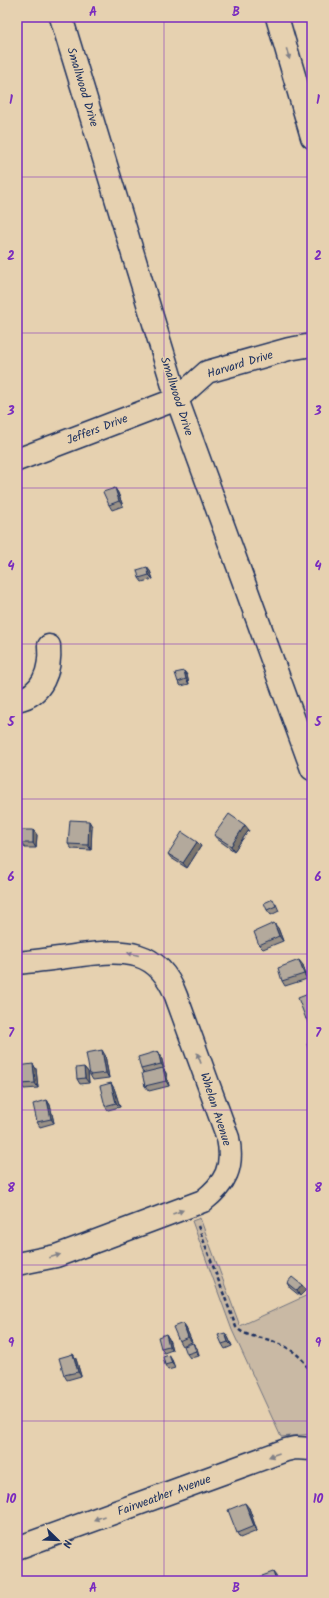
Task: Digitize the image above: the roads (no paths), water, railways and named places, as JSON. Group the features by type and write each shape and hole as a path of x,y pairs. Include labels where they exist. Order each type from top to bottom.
{"street":[{"name":"Smallwood Drive","path":"62,17 177,399 312,769"},
{"path":"277,17 312,137"},
{"name":"Harvard Drive","path":"177,399 207,372 289,349 312,345"},
{"name":"Jeffers Drive","path":"17,460 177,399"},
{"path":"17,700 33,694 40,687 48,666 49,646"},
{"name":"Whelan Avenue","path":"17,963 113,951 125,952 148,959 165,973 179,1003 228,1138 230,1149 229,1166 222,1184 204,1202 56,1256 17,1264"},
{"name":"Fairweather Avenue","path":"17,1548 286,1450 296,1448 312,1449"}]}
